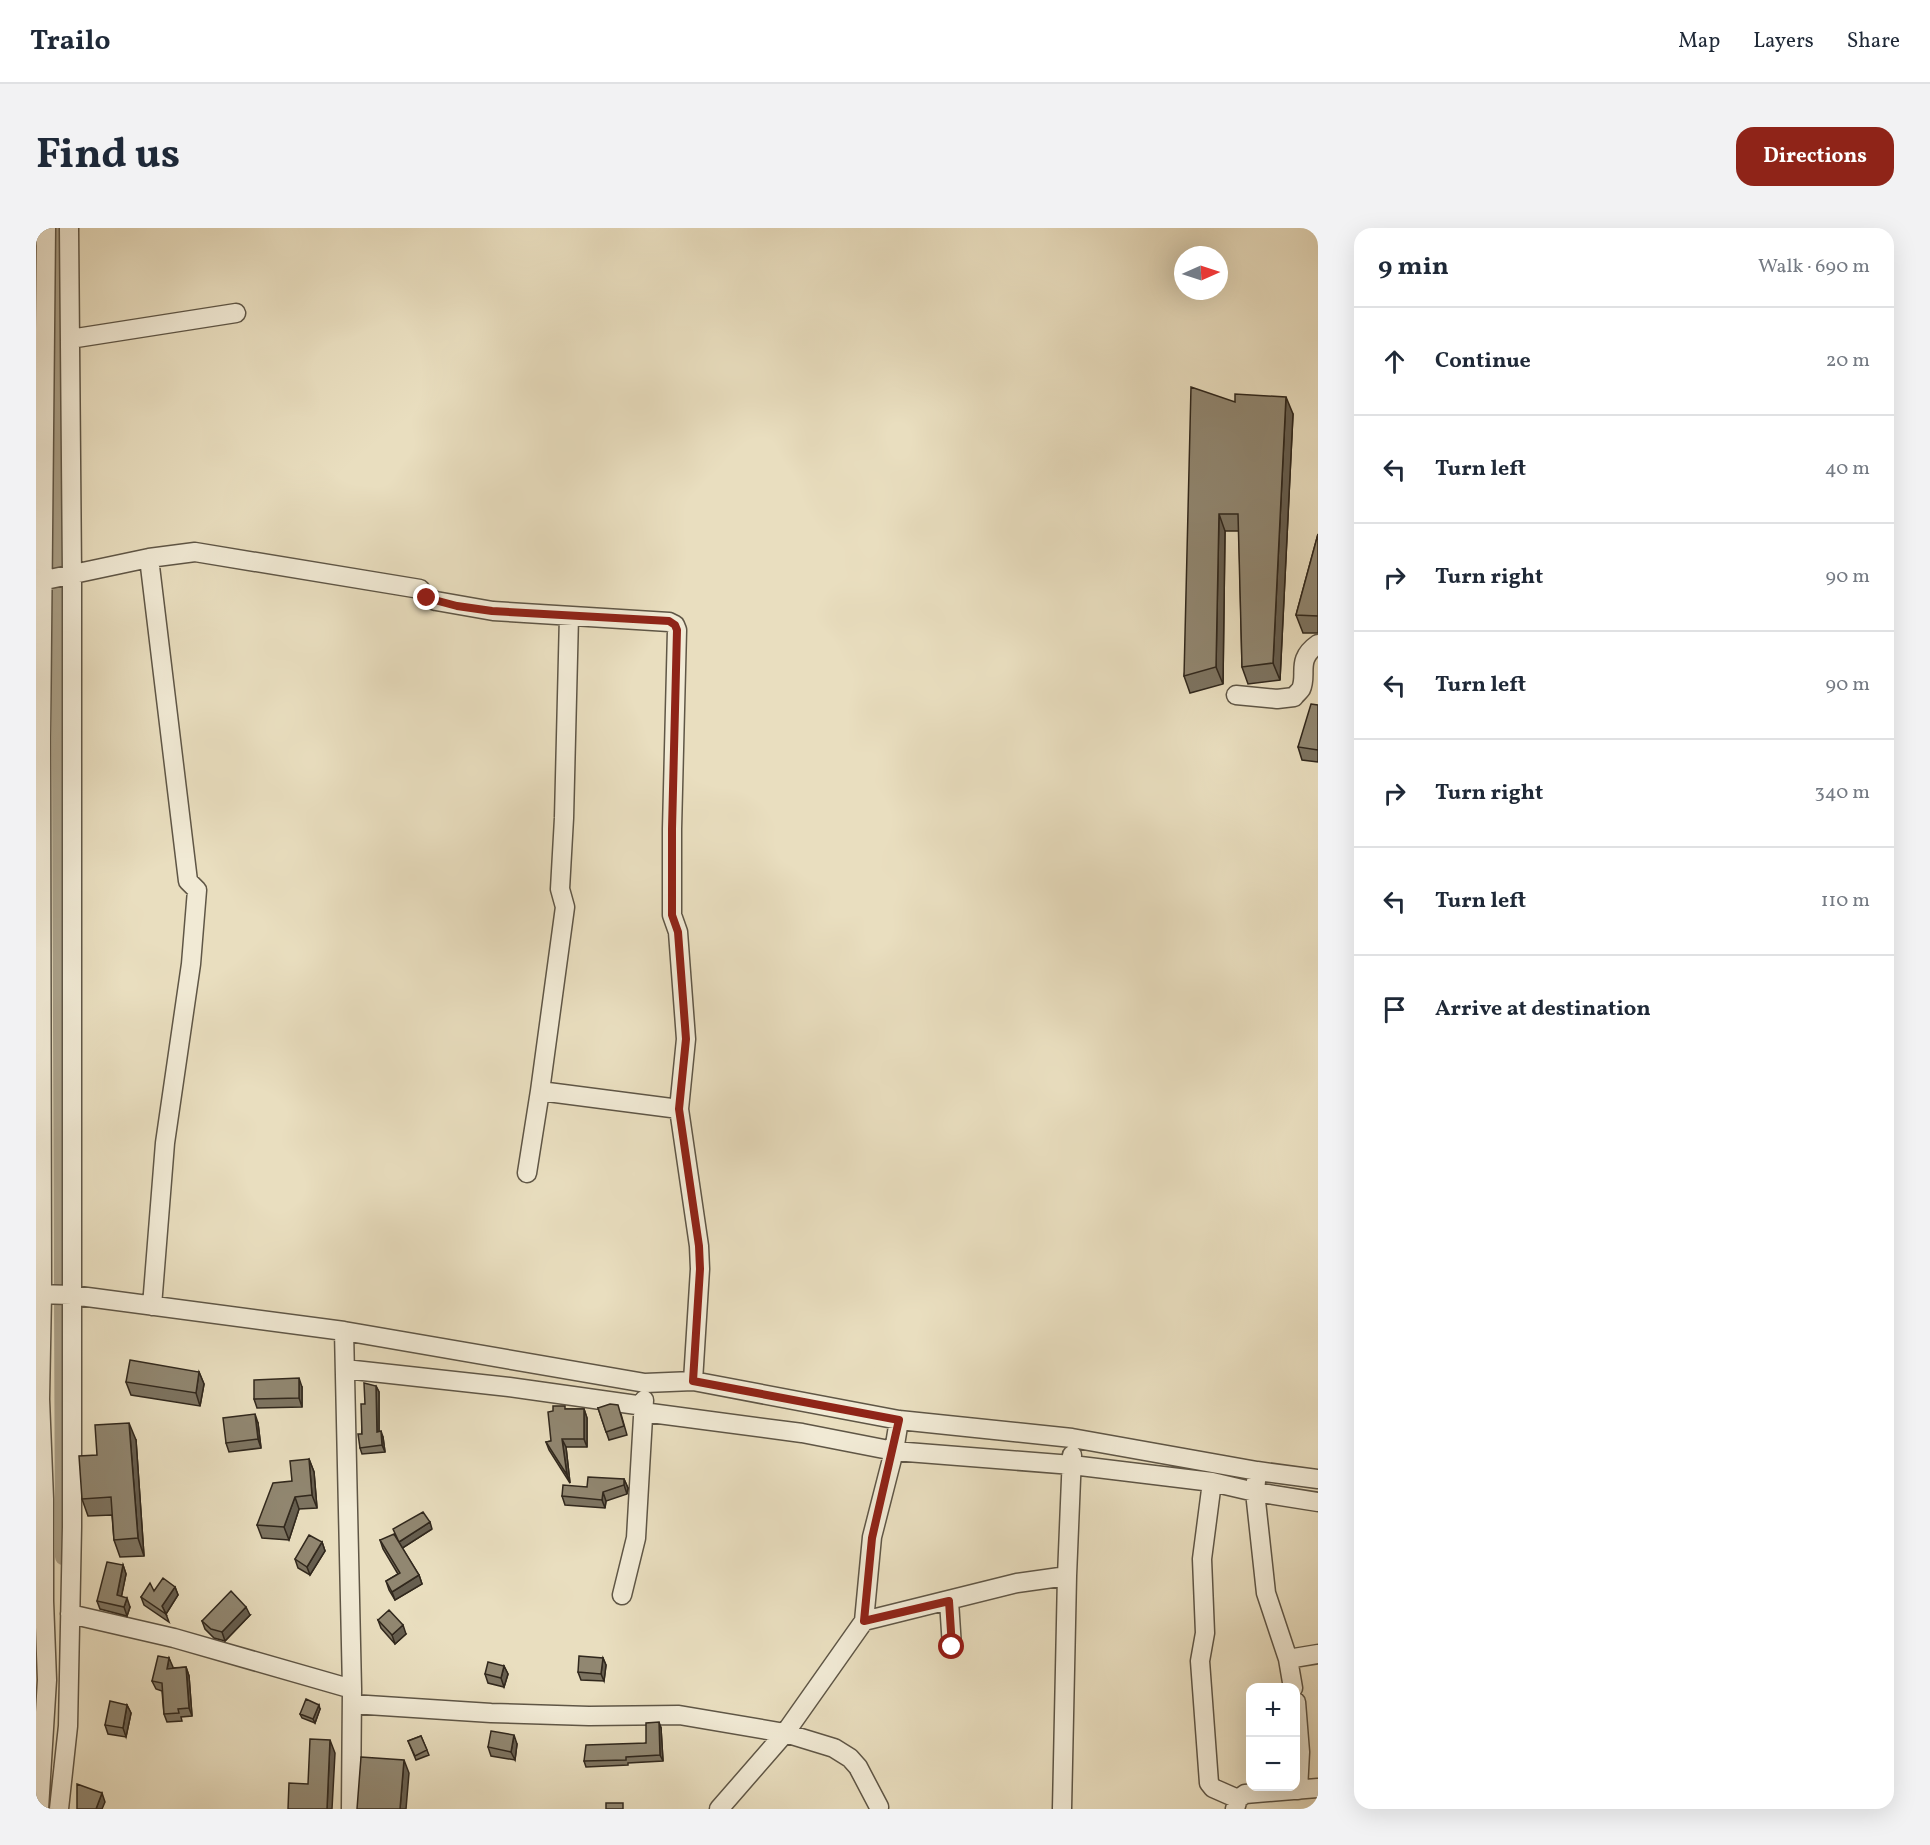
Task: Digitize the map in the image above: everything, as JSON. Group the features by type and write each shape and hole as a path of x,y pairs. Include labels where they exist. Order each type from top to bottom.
{"street":[{"path":"39,1809 47,1680 40,1602 44,1499 39,1294 40,582 46,228"},
{"path":"59,1809 68,1726 70,1614 72,1295 69,735 72,575 69,228"},
{"path":"70,339 236,313"},
{"path":"40,582 149,558 195,552 420,589 427,598 457,606 492,611 669,621 675,625 677,630 672,915 678,932 686,1039 679,1109 699,1246 700,1269 693,1381"},
{"path":"149,558 188,881 197,890 191,964 165,1143 152,1306"},
{"path":"527,1173 565,907 560,889 569,616"},
{"path":"1236,695 1277,699 1294,697 1301,689 1303,665 1312,648 1318,644"},
{"path":"41,733 69,735"},
{"path":"540,1091 679,1109"},
{"path":"39,1294 72,1295 344,1331 645,1383 693,1381 899,1420 1072,1438 1257,1471 1318,1479"},
{"path":"344,1331 352,1697 351,1809"},
{"path":"345,1369 509,1387 802,1433 894,1451 1072,1465 1212,1482 1255,1492 1318,1502"},
{"path":"622,1595 636,1538 645,1383"},
{"path":"719,1809 785,1733 864,1621 872,1538 894,1451 899,1420"},
{"path":"1062,1809 1072,1438"},
{"path":"1257,1471 1255,1492 1266,1593 1288,1659 1292,1683"},
{"path":"1212,1482 1202,1558 1205,1636 1200,1661 1210,1786 1236,1804 1245,1794 1285,1791"},
{"path":"864,1621 1017,1583 1067,1576"},
{"path":"949,1601 952,1647"},
{"path":"70,1614 174,1638 352,1697 501,1713 589,1716 680,1715 785,1733 834,1748 850,1758 858,1767 879,1807"},
{"path":"1288,1659 1318,1654"},
{"path":"1300,1790 1318,1788"}],"building":[{"path":"1191,387 1235,402 1235,394 1286,397 1273,663 1242,667 1238,514 1219,514 1216,667 1184,676"},
{"path":"1318,534 1318,616 1296,615"},
{"path":"1311,704 1318,705 1318,750 1298,747"},
{"path":"130,1360 199,1372 196,1393 126,1382"},
{"path":"299,1378 299,1398 254,1399 254,1380"},
{"path":"364,1383 376,1386 377,1432 381,1431 382,1445 360,1448 358,1434 362,1434 361,1404 365,1404"},
{"path":"610,1404 618,1405 624,1426 606,1432 598,1408"},
{"path":"553,1406 565,1406 565,1409 584,1409 584,1439 562,1439 567,1475 546,1442 551,1441 548,1412 553,1411"},
{"path":"255,1414 258,1439 226,1443 223,1418"},
{"path":"129,1423 138,1538 114,1540 111,1497 82,1499 79,1456 97,1455 95,1425"},
{"path":"309,1459 312,1495 295,1497 284,1527 257,1525 273,1483 292,1481 290,1461"},
{"path":"588,1477 624,1479 624,1485 603,1492 602,1500 562,1496 563,1485 587,1487"},
{"path":"423,1512 430,1522 399,1542 393,1529"},
{"path":"394,1534 419,1575 392,1592 386,1581 400,1573 380,1540"},
{"path":"309,1535 322,1542 307,1567 295,1559"},
{"path":"107,1562 123,1565 117,1595 127,1598 124,1607 97,1601"},
{"path":"163,1578 175,1587 162,1606 166,1614 141,1597 150,1583 154,1591"},
{"path":"231,1591 246,1607 222,1632 211,1629 202,1621"},
{"path":"389,1610 403,1625 392,1635 378,1620"},
{"path":"158,1656 169,1658 167,1669 186,1667 189,1708 178,1709 179,1713 164,1714 162,1683 152,1681"},
{"path":"579,1656 603,1658 601,1674 578,1672"},
{"path":"488,1662 504,1666 501,1678 485,1674"},
{"path":"306,1699 319,1705 313,1719 300,1714"},
{"path":"110,1701 127,1705 123,1728 105,1725"},
{"path":"659,1722 660,1755 626,1757 626,1760 584,1761 586,1745 646,1743 646,1723"},
{"path":"491,1731 514,1735 511,1752 488,1747"},
{"path":"421,1736 427,1750 415,1756 408,1741"},
{"path":"310,1739 330,1740 327,1809 288,1809 289,1783 308,1784"},
{"path":"361,1757 404,1760 400,1809 357,1809"},
{"path":"77,1784 102,1793 96,1809 77,1809"},
{"path":"606,1803 623,1803 623,1809 606,1809"}],"waterway":[{"path":"58,228 63,1557"}],"route":[{"path":"427,598 457,606 492,611 669,621 675,625 677,630 672,915 678,932 686,1039 679,1109 699,1246 700,1269 693,1381 899,1420 894,1451 876,1515 868,1562 864,1621 949,1601 952,1647"}]}
